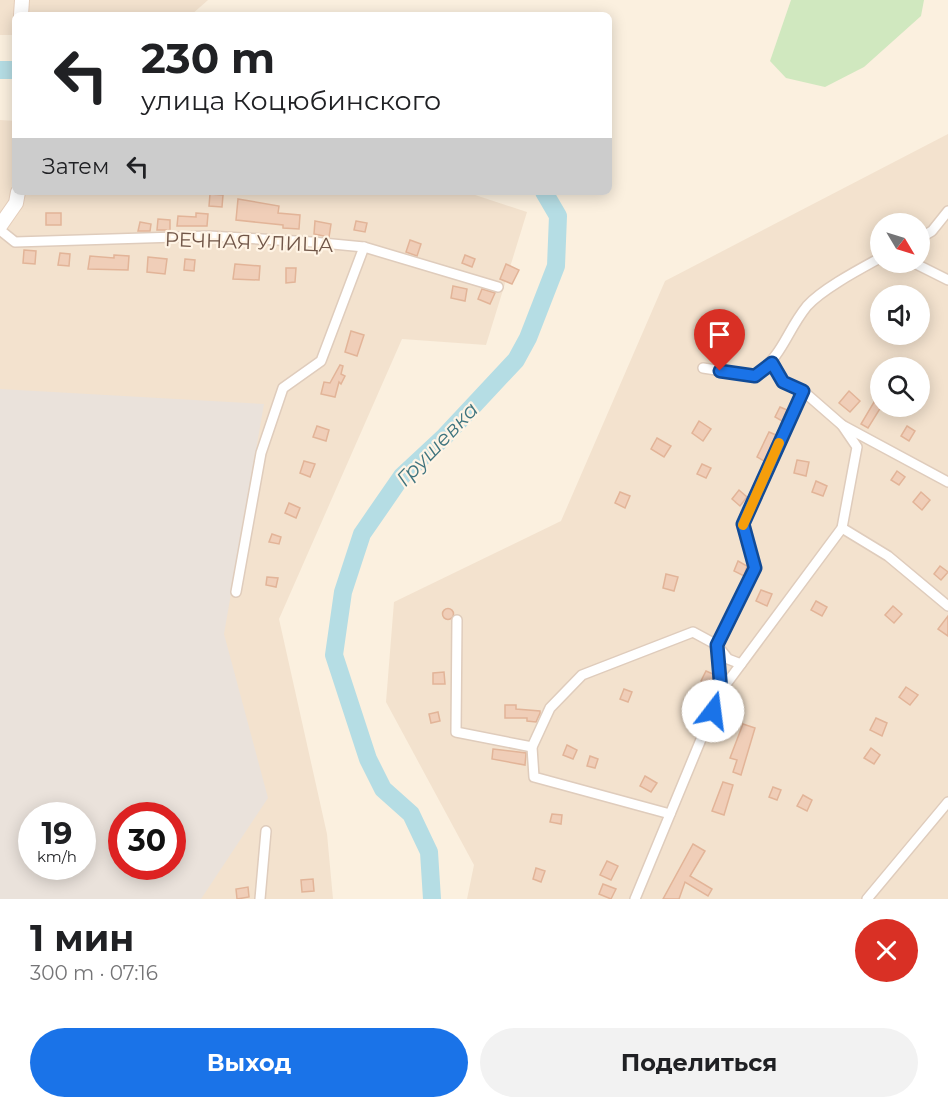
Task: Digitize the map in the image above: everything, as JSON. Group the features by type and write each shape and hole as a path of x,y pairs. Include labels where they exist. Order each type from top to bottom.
{"main road":[{"path":"0,228 16,203 17,195"}],"street":[{"path":"930,232 948,211"},
{"name":"РЕЧНАЯ УЛИЦА","path":"0,228 15,243 209,236 364,247 498,287"},
{"path":"236,591 261,453 283,388 321,361 364,247"},
{"path":"703,368 755,376 772,363 808,305 852,273 870,263"},
{"path":"930,271 948,280"},
{"path":"772,363 783,382 803,391 842,425 948,482"},
{"path":"721,691 717,645 755,568 743,524 803,391"},
{"path":"635,899 721,691 842,528 857,447 842,425"},
{"path":"842,528 888,556 948,606"},
{"path":"457,620 456,732 532,747"},
{"path":"670,814 534,777 532,747 550,708 582,675 693,632 717,645 728,659 741,664"},
{"path":"867,899 948,802"},
{"path":"260,899 266,831"}],"shaded area":[{"path":"0,0 208,0 194,12 12,12 12,35 0,35"},
{"path":"0,120 12,121 12,195 475,195 527,212 486,345 402,339 279,619 327,834 333,899 0,899"},
{"path":"948,134 948,899 467,899 474,865 386,702 394,602 561,521 665,281"},
{"path":"0,389 264,404 224,634 268,798 201,899 0,899"}],"green space":[{"path":"791,0 924,0 921,16 864,67 825,87 786,78 770,61"}],"building":[{"path":"210,195 223,195 222,207 209,206"},
{"path":"238,199 279,206 278,213 300,215 299,229 236,220"},
{"path":"46,213 61,213 61,225 46,225"},
{"path":"196,213 208,214 207,226 177,226 178,216 196,217"},
{"path":"158,219 170,220 170,230 157,230"},
{"path":"315,221 331,224 329,237 314,234"},
{"path":"356,221 367,223 365,232 354,230"},
{"path":"140,222 151,224 150,231 138,231"},
{"path":"410,240 421,244 417,256 406,252"},
{"path":"24,250 36,251 35,264 23,263"},
{"path":"60,253 70,254 69,266 58,265"},
{"path":"114,255 129,256 128,270 88,269 90,256 114,258"},
{"path":"465,255 475,259 472,267 462,263"},
{"path":"148,257 167,259 165,274 147,272"},
{"path":"185,259 195,260 194,271 184,270"},
{"path":"235,264 260,266 259,280 233,279"},
{"path":"506,264 519,270 512,284 500,279"},
{"path":"286,268 296,268 295,282 286,283"},
{"path":"453,286 467,289 465,301 451,298"},
{"path":"482,289 495,293 490,304 478,299"},
{"path":"351,331 364,335 357,356 345,352"},
{"path":"712,345 720,345 721,354 713,355"},
{"path":"340,365 343,366 341,374 345,376 341,384 339,382 335,397 321,394 324,382 330,383"},
{"path":"849,391 860,401 850,412 839,403"},
{"path":"780,407 787,410 782,421 775,417"},
{"path":"870,409 870,417 875,417 868,428 861,424"},
{"path":"699,421 711,429 703,441 692,433"},
{"path":"317,426 329,430 326,441 313,437"},
{"path":"907,426 915,431 909,441 901,436"},
{"path":"769,432 776,435 764,461 757,457"},
{"path":"657,438 671,446 664,457 651,449"},
{"path":"797,460 809,462 806,476 794,473"},
{"path":"304,461 315,464 310,477 300,473"},
{"path":"702,464 711,468 706,478 697,474"},
{"path":"897,471 905,477 899,485 891,480"},
{"path":"816,481 827,486 823,496 812,492"},
{"path":"739,490 747,497 740,506 732,499"},
{"path":"620,492 630,496 625,508 615,503"},
{"path":"921,492 930,500 922,510 913,502"},
{"path":"289,503 300,508 296,518 285,513"},
{"path":"272,534 281,537 279,544 269,542"},
{"path":"738,561 747,566 744,576 734,571"},
{"path":"940,566 948,572 941,580 934,574"},
{"path":"666,574 678,577 674,591 663,588"},
{"path":"267,577 278,578 276,587 266,585"},
{"path":"761,590 772,594 767,606 756,601"},
{"path":"816,601 827,607 822,616 811,610"},
{"path":"893,606 902,614 894,623 885,615"},
{"path":"448,608 454,614 448,620 442,614"},
{"path":"948,616 948,636 938,629"},
{"path":"706,671 713,674 712,686 701,681"},
{"path":"444,672 445,684 433,684 433,673"},
{"path":"906,687 918,695 910,705 899,697"},
{"path":"624,689 632,692 628,702 620,699"},
{"path":"693,703 704,708 698,720 687,714"},
{"path":"505,705 516,705 516,709 540,711 540,713 536,722 527,721 527,718 505,718"},
{"path":"438,712 440,721 431,723 429,714"},
{"path":"876,718 887,723 882,736 870,730"},
{"path":"743,724 755,728 741,775 733,772 737,760 730,758"},
{"path":"567,745 577,750 573,759 563,755"},
{"path":"871,748 880,755 874,764 864,758"},
{"path":"493,749 526,753 525,765 492,759"},
{"path":"590,756 598,759 595,768 587,766"},
{"path":"645,776 657,783 651,792 640,786"},
{"path":"723,782 733,785 724,815 712,811"},
{"path":"773,787 781,790 777,800 769,797"},
{"path":"803,795 812,800 807,811 797,806"},
{"path":"552,814 562,815 561,824 550,822"},
{"path":"693,844 705,851 690,876 712,889 708,896 685,882 679,899 663,899"},
{"path":"607,861 618,866 611,880 600,875"},
{"path":"536,868 545,871 541,882 533,879"},
{"path":"313,879 314,891 302,892 301,880"},
{"path":"603,884 616,889 611,899 599,894"},
{"path":"248,887 249,897 237,899 236,889"}],"waterway":[{"name":"Грушевка","path":"0,70 12,70"},
{"name":"Грушевка","path":"432,899 429,852 411,814 383,789 368,759 334,655 343,592 362,534 402,476 445,436 516,360 528,338 556,266 558,216 546,195"}],"slow traffic":[{"path":"743,525 779,443"}],"route":[{"path":"713,711 721,691 717,645 755,568 743,524 803,391 783,382 772,363 755,376 720,371"}]}
